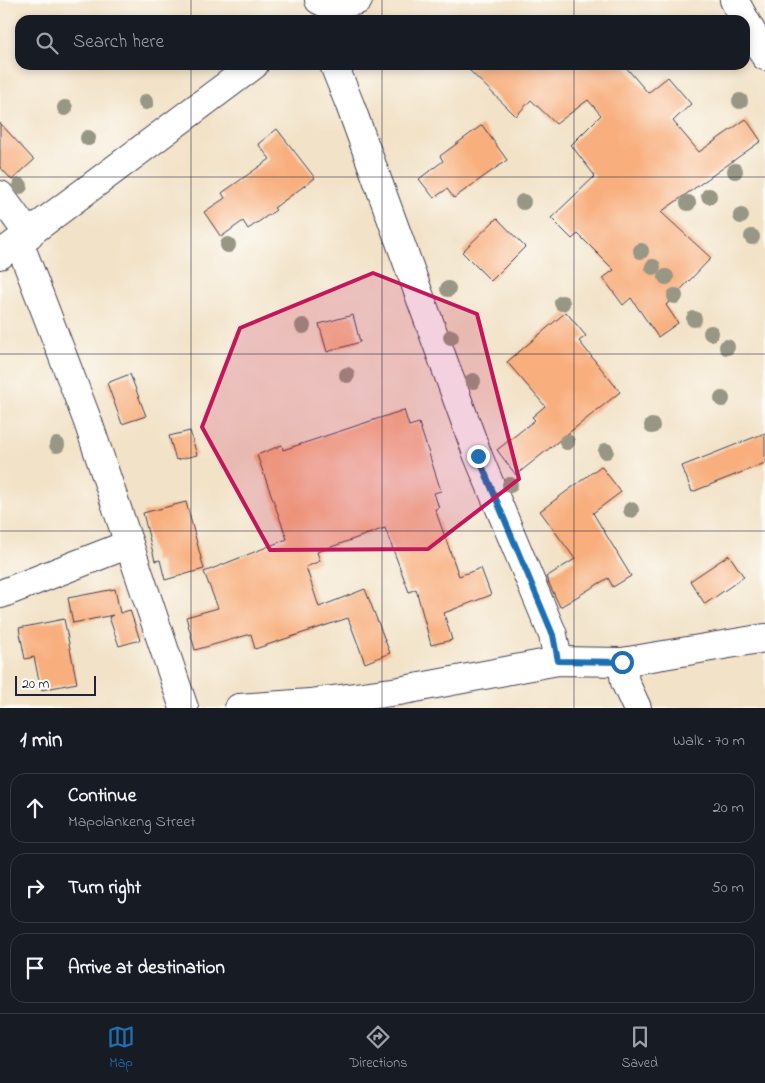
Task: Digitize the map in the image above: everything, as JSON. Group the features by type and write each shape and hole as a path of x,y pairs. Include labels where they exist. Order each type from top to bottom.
{"street":[{"path":"316,15 320,0 331,6 358,0"},
{"path":"734,0 742,15"},
{"path":"750,29 765,56"},
{"path":"16,244 247,70"},
{"path":"336,70 478,456 553,635 558,661"},
{"path":"0,195 16,244 88,422 184,708"},
{"path":"1,594 128,544"},
{"path":"239,708 310,705 399,691 558,661 622,662 765,638"},
{"path":"622,662 624,682 637,708"}],"highlighted area":[{"path":"373,273 477,314 519,479 428,549 270,550 202,427 240,328"}],"building":[{"path":"469,70 628,70 648,93 668,77 691,104 673,121 699,152 746,119 761,141 661,212 711,258 666,305 678,323 658,337 631,298 623,305 603,278 614,270 578,234 572,239 551,218 595,176 571,145 601,115 588,100 556,124 531,100 516,116"},
{"path":"0,123 34,160 12,180 0,167"},
{"path":"482,125 507,160 454,198 447,189 434,198 419,179 443,161 440,156"},
{"path":"277,129 315,178 274,208 276,210 248,229 243,221 221,237 204,212 225,198 222,193 270,159 258,144"},
{"path":"497,218 525,247 491,281 462,252"},
{"path":"566,312 586,336 579,341 620,392 516,475 497,450 535,420 532,417 545,406 507,362"},
{"path":"353,315 360,342 327,352 319,324"},
{"path":"130,374 146,416 122,424 107,383"},
{"path":"404,410 409,426 419,423 441,491 434,493 439,508 435,509 459,576 481,568 491,595 444,613 452,640 431,645 416,589 409,592 385,528 317,552 320,561 306,567 319,607 365,589 390,653 365,663 348,618 255,649 251,634 195,650 186,617 218,608 204,572 287,539 257,455 282,445 283,450"},
{"path":"190,431 197,455 176,460 169,436"},
{"path":"765,433 765,463 692,492 682,466"},
{"path":"601,466 621,492 593,513 631,576 613,587 608,578 560,607 546,577 575,559 540,511"},
{"path":"186,502 204,569 165,580 160,560 155,561 143,513"},
{"path":"729,555 744,577 705,604 690,581"},
{"path":"115,589 120,613 130,610 140,640 119,646 109,617 113,615 73,623 68,598"},
{"path":"64,619 77,683 41,690 34,657 25,659 19,628"}],"route":[{"path":"478,456 553,635 558,661 622,662"}]}
